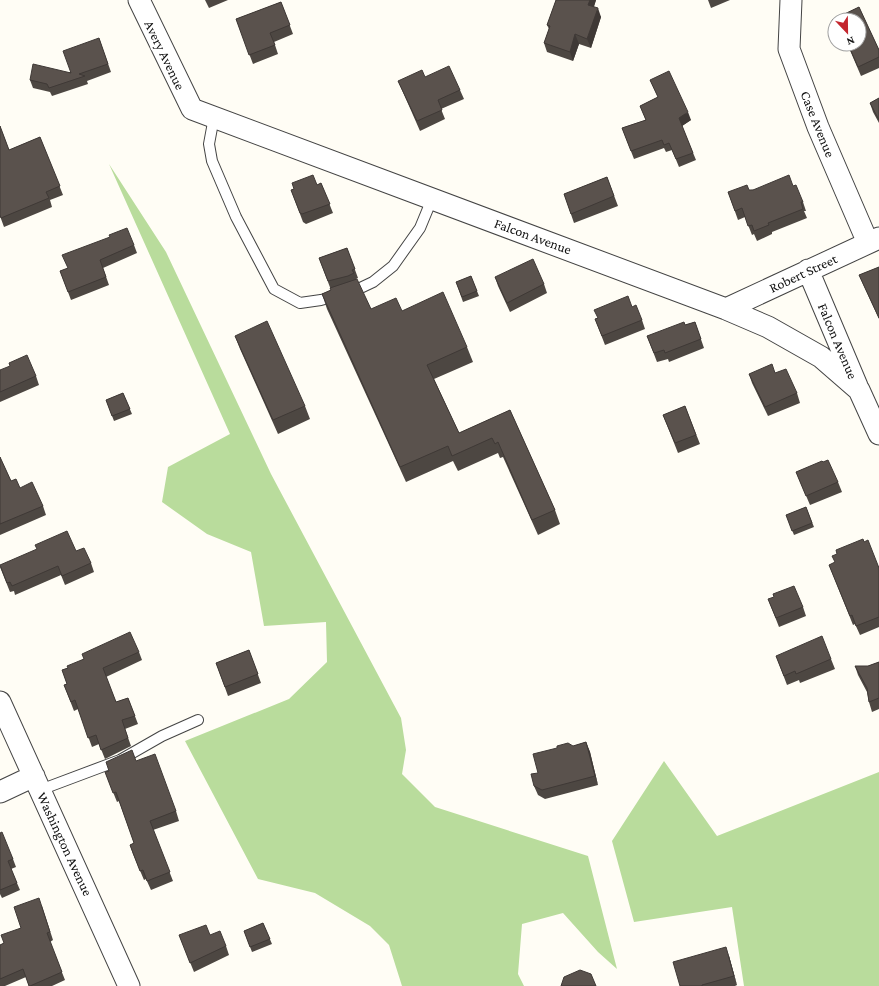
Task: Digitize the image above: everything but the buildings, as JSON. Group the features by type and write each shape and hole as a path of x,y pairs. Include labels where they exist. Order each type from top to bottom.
{"street":[{"name":"Avery Avenue","path":"139,0 192,109"},
{"name":"Case Avenue","path":"791,0 789,50 818,127 874,240"},
{"name":"Falcon Avenue","path":"192,109 726,309 768,328 822,357 859,390"},
{"name":"Robert Street","path":"726,309 874,240"},
{"name":"Falcon Avenue","path":"808,270 879,434"},
{"name":"Washington Avenue","path":"0,702 130,986"},
{"path":"0,792 37,783"}],"lane":[{"path":"214,117 209,144 212,161 236,217 274,289 300,303 321,300 354,291 372,282 393,266 420,228 432,199"},
{"path":"37,783 120,760 162,736 198,720"}],"green space":[{"path":"109,164 166,252 271,474 401,718 406,750 402,774 435,807 588,856 617,969 598,952 563,913 522,924 518,974 524,986 402,986 389,945 370,926 315,893 258,879 185,741 289,699 327,662 326,622 264,626 251,552 207,534 162,502 168,467 230,434"},
{"path":"664,761 717,836 879,772 879,986 744,986 732,907 634,922 612,841"}]}
